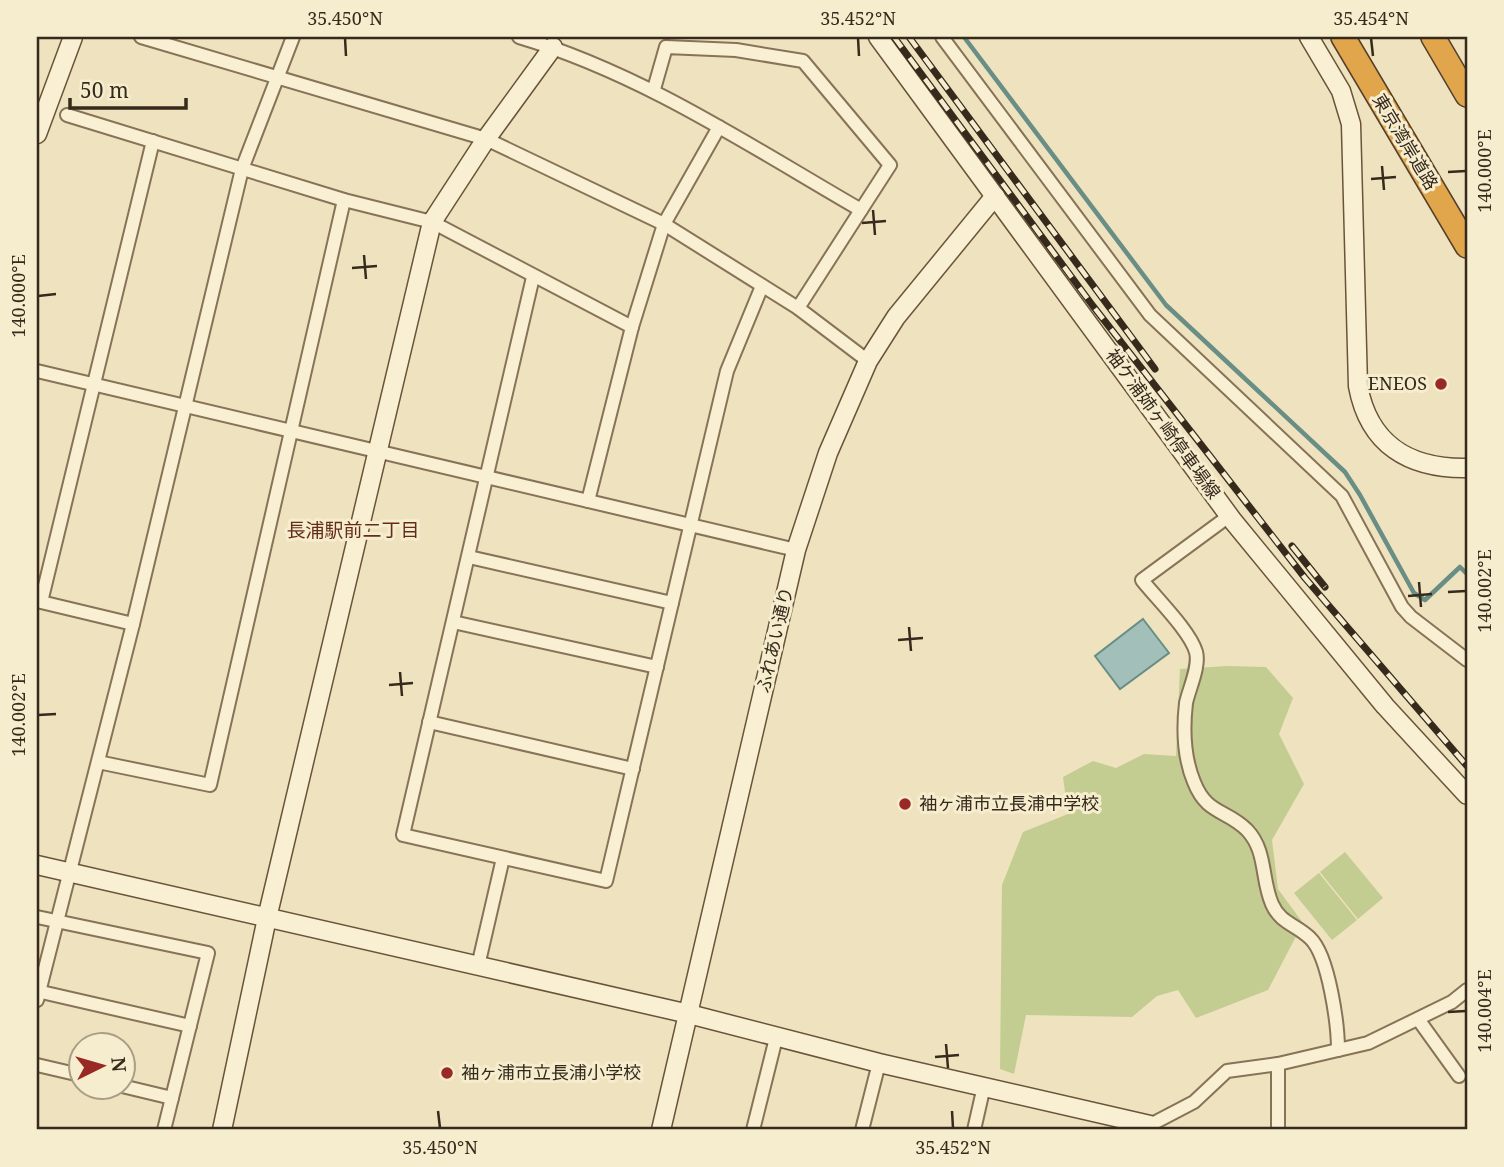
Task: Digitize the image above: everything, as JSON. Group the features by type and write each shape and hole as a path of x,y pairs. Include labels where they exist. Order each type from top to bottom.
{"highway":[{"name":"東京湾岸道路","path":"1343,37 1467,246"},
{"path":"1433,37 1467,95"}],"street":[{"path":"37,134 43,101 73,37"},
{"path":"141,37 486,139 664,224 798,308 868,361"},
{"path":"190,1026 37,994 99,762 242,169 293,37"},
{"path":"519,37 557,42 654,89 861,210"},
{"name":"袖ケ浦姉ヶ崎停車場線","path":"878,37 1229,516 1385,706 1467,795"},
{"path":"942,37 1150,315 1342,496 1402,607 1467,660"},
{"path":"1309,37 1341,91 1351,124 1358,386 1363,410 1374,431 1390,446 1413,459 1433,467 1467,468"},
{"path":"222,1130 267,918 432,222 486,139 557,42"},
{"path":"654,89 666,47 736,50 803,61 890,164 798,308"},
{"path":"67,114 344,200 432,222 632,327"},
{"path":"588,501 632,327 664,224 719,127"},
{"path":"133,624 41,602 153,141"},
{"name":"ふれあい通り","path":"662,1130 796,550 828,453 868,361 896,317 995,197"},
{"path":"99,762 210,785 344,200"},
{"path":"533,277 403,835 607,881 727,370 762,286"},
{"path":"37,371 796,550"},
{"path":"1229,516 1142,580 1192,642 1197,654 1186,705 1185,751 1200,797 1210,808 1247,829 1262,854 1272,905 1280,918 1310,937 1319,950 1338,1032 1338,1050"},
{"path":"469,557 672,603"},
{"path":"453,622 657,667"},
{"path":"429,722 633,769"},
{"path":"478,966 503,858"},
{"path":"37,865 689,1014 776,1038 1150,1128 1194,1102 1227,1070 1278,1064 1368,1044 1452,1002 1467,990"},
{"path":"37,917 208,953 164,1130"},
{"path":"1418,1019 1459,1076"},
{"path":"753,1130 776,1038"},
{"path":"862,1130 879,1063"},
{"path":"1278,1064 1278,1130"},
{"path":"37,1065 66,1072"},
{"path":"974,1130 984,1086"},
{"path":"136,1089 172,1098"}],"green space":[{"path":"1266,667 1293,698 1279,734 1304,784 1272,840 1278,889 1303,923 1268,990 1196,1018 1178,990 1157,996 1132,1017 1026,1015 1014,1074 1000,1069 1002,885 1023,832 1068,814 1063,777 1093,761 1116,768 1144,754 1176,756 1180,669"},
{"path":"1345,852 1383,898 1358,919 1320,872"},
{"path":"1319,873 1357,920 1332,940 1294,893"}],"water":[{"path":"1143,619 1169,653 1120,689 1095,656"}],"waterway":[{"path":"964,37 1166,305 1345,472 1414,593 1425,600 1460,567 1467,574"}],"railway":[{"path":"894,37 1093,306 1305,578 1467,766"},
{"path":"909,37 1155,369"},
{"path":"1292,546 1325,587"}],"place":[{"name":"ENEOS","path":"1441,384"},
{"name":"袖ヶ浦市立長浦中学校","path":"905,804"},
{"name":"袖ヶ浦市立長浦小学校","path":"447,1073"}],"district":[{"name":"長浦駅前二丁目","path":"353,530"}]}
